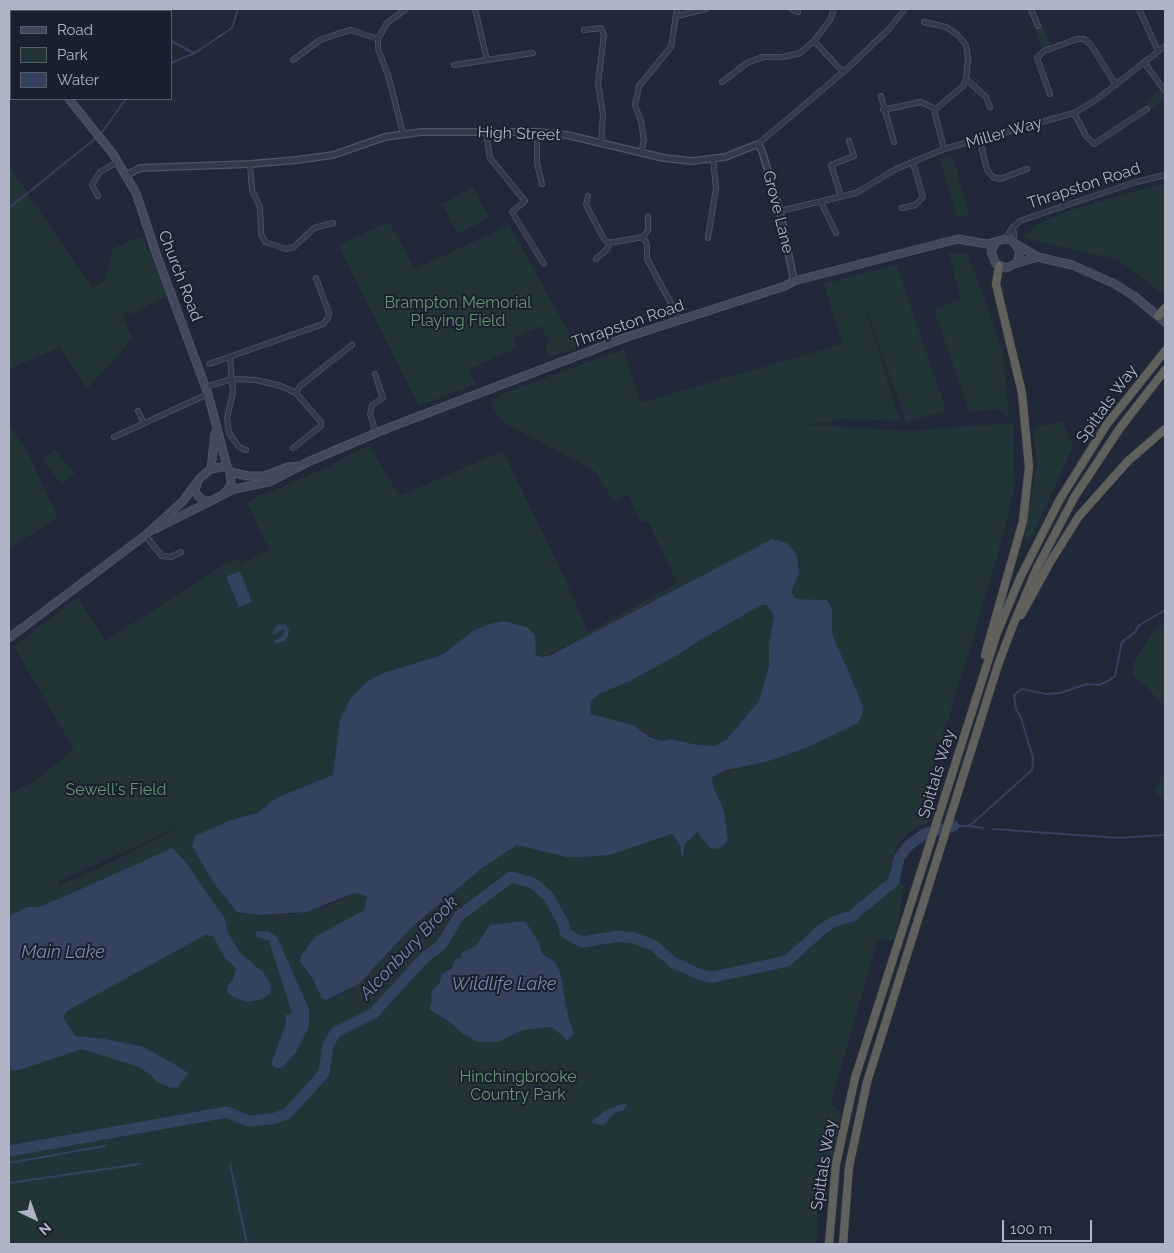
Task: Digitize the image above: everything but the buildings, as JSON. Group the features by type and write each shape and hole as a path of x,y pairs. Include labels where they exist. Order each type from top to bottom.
{"highway":[{"path":"979,689 986,651 1023,521 1029,467 1022,393 996,284 998,266"},
{"path":"1158,316 1165,308"},
{"name":"Spittals Way","path":"829,1244 833,1188 846,1111 979,689 1016,587 1060,499 1107,424 1165,351"},
{"name":"Spittals Way","path":"843,1244 849,1167 860,1111 998,665 1026,593 1062,520 1115,435 1165,370"},
{"path":"998,665 1031,595 1079,516 1122,466 1165,429"}],"main road":[{"name":"Church Road","path":"70,100 104,142 136,193 157,256 207,390 229,469"},
{"name":"Thrapston Road","path":"146,534 234,489 268,482 376,433 624,338 786,286 794,281 952,240 995,243 1005,239"},
{"path":"1005,239 1038,257 1072,265 1114,283 1165,322"},
{"path":"972,241 992,258 998,266 1006,268 1038,257"},
{"path":"992,258 991,252 995,243"},
{"path":"1016,244 1020,251 1017,263"},
{"path":"9,638 146,534 183,501 211,468 216,425"},
{"name":"Thrapston Road","path":"211,468 229,469 258,476 288,467 301,466"},
{"path":"224,494 232,483 229,469"},
{"path":"197,484 195,491 198,496 202,500 210,501"}],"street":[{"path":"404,133 388,75 380,59 378,39 387,23 406,9"},
{"path":"475,9 487,60"},
{"path":"641,153 644,140 641,121 635,105 639,86 671,47 677,9"},
{"path":"677,16 706,9"},
{"path":"792,9 798,12"},
{"path":"722,82 747,63 763,57 783,57 800,53 814,41 830,20 834,9"},
{"name":"High Street","path":"127,176 140,168 250,164 333,155 385,137 404,133 538,132 601,143 664,158 692,161 744,152 758,144 875,44 905,9"},
{"path":"1031,9 1038,26"},
{"path":"1139,9 1158,51"},
{"path":"924,22 946,27 958,35 966,45 968,59 966,79 963,86 936,109 935,114 944,149"},
{"path":"584,30 601,28 604,35 598,83 603,116 601,143"},
{"path":"293,60 320,40 351,30 378,39"},
{"path":"1050,94 1039,67 1038,58 1044,51 1077,39 1084,39 1091,45 1116,85"},
{"path":"814,41 843,72"},
{"name":"Miller Way","path":"780,211 856,193 896,169 944,149 980,141 1074,113 1116,85 1165,46"},
{"path":"454,66 532,53"},
{"path":"1144,62 1165,91"},
{"path":"966,79 986,97 990,107"},
{"path":"881,96 894,142"},
{"path":"884,110 921,102 936,109"},
{"path":"1074,113 1086,136 1094,144 1147,109"},
{"path":"486,132 490,158 525,201 512,212 544,264"},
{"path":"538,132 538,163 542,184"},
{"path":"841,197 832,165 854,156 849,141"},
{"path":"980,141 986,170 993,177 1000,179 1027,169"},
{"name":"Grove Lane","path":"758,144 762,151 780,211 794,281"},
{"path":"708,238 716,188 713,158"},
{"path":"98,196 92,185 100,172 117,162"},
{"path":"902,208 915,205 923,197 913,163"},
{"path":"250,164 252,190 260,207 261,234 265,242 286,249 294,247 314,228 333,223"},
{"name":"Thrapston Road","path":"1013,227 1020,221 1040,214 1165,175"},
{"path":"588,196 586,206 604,239 610,243 643,237 648,230 648,217"},
{"path":"821,202 836,233"},
{"path":"1005,239 1013,227"},
{"path":"1013,227 1016,244"},
{"path":"643,237 647,244 647,259 680,320"},
{"path":"596,259 608,248 610,243"},
{"path":"209,364 323,324 328,318 328,313 316,278"},
{"path":"296,393 300,386 352,345"},
{"path":"230,358 233,392 227,418 229,433 240,447 246,450"},
{"path":"375,374 383,398 372,405 370,414 376,433"},
{"path":"114,437 207,390 232,380 256,380 281,386 296,393 321,422 321,426 293,448"},
{"path":"138,411 144,423"},
{"path":"146,534 162,556 171,557 181,552"}],"green space":[{"path":"1042,25 1051,47 1043,50 1034,28"},
{"path":"1160,90 1165,100 1151,109 1145,102"},
{"path":"952,155 969,214 957,218 940,159"},
{"path":"9,166 92,287 105,281 113,248 143,236 167,296 131,314 126,312 123,319 133,338 87,389 60,347 9,369"},
{"path":"1165,183 1165,290 1162,293 1117,259 1022,238 1036,225 1068,211"},
{"path":"473,187 489,218 458,234 442,204"},
{"name":"Brampton Memorial Playing Field","path":"389,222 415,269 509,225 577,347 549,357 546,350 549,342 541,326 514,338 517,348 469,369 476,384 419,406 338,245"},
{"path":"949,253 967,253 990,313 1003,353 1009,417 996,409 969,412 934,309 961,299"},
{"path":"897,265 946,411 906,422 861,294 900,421 844,419 807,425 909,431 1013,423 1014,487 1004,532 968,656 926,788 934,805 928,823 917,827 900,841 892,859 891,879 904,886 895,940 878,939 831,1103 841,1112 831,1169 817,1213 817,1244 9,1244 9,794 35,781 74,749 14,647 78,597 105,641 225,564 238,559 240,564 269,550 247,502 332,465 352,453 370,446 399,496 503,451 559,566 588,632 677,583 648,521 640,521 628,494 614,502 595,471 501,421 491,405 494,400 502,394 624,349 640,403 842,344 824,284","holes":["799,573 791,592 796,599 827,600 832,608 832,634 836,647 863,706 769,761 739,766 712,777 713,786 724,812 728,841 697,832 685,845 682,858 680,845 672,834 610,855 583,857 566,857 517,845 481,869 413,926 371,972 347,991 326,1000 321,997 313,979 300,963 364,910 367,896 354,893 326,906 290,914 260,915 242,912 231,820 257,813 276,798 333,775 340,720 383,673 442,655 473,631 488,624 504,621 519,624 536,647 536,655 542,657 592,635 649,604","183,825 113,862 60,885 57,882"]},
{"path":"1062,421 1073,447 1030,540 1024,539 1037,465 1033,429"},
{"path":"9,425 28,453 58,518 9,548"},
{"path":"55,449 75,474 62,484 42,459"},
{"path":"761,605 766,605 774,616 769,644 769,666 759,701 727,739 715,746 698,745 670,739 661,741 626,723 591,714 590,705 599,694 630,681 681,653"},
{"path":"1165,624 1165,708 1149,689 1133,676 1134,662 1155,628"},
{"path":"1165,770 1165,802 1155,791"}],"water":[{"path":"772,539 787,543 797,555 799,573 791,592 796,599 827,600 832,608 832,634 863,706 862,716 858,723 806,748 769,761 726,770 712,777 713,786 724,811 728,841 723,846 716,849 710,848 697,832 685,845 682,860 680,845 672,834 610,855 583,857 566,857 517,845 481,869 413,926 359,984 326,1000 321,997 313,979 300,962 301,956 315,937 364,910 367,896 354,893 307,912 260,915 237,912 213,882 192,846 195,836 231,820 257,813 276,798 333,775 340,720 351,698 369,680 383,673 442,655 473,631 488,624 504,621 527,627 535,635 536,655 542,657 551,655","holes":["761,605 766,605 774,616 769,644 769,666 759,701 727,739 715,746 698,745 670,739 661,741 650,737 633,725 591,714 590,705 599,694 630,681"]},
{"path":"240,571 252,602 239,607 226,577"},
{"path":"285,624 289,630 288,637 276,644 274,641 282,637 285,631 283,629 274,635 272,632 277,625"},
{"name":"Main Lake","path":"172,848 185,861 225,919 227,931 241,954 263,972 271,984 270,994 259,1000 248,1002 235,998 227,992 227,986 233,980 236,968 225,958 213,936 205,935 67,1011 63,1017 75,1036 105,1039 143,1047 178,1066 188,1073 178,1087 172,1088 157,1082 139,1067 82,1049 19,1070 9,1070 9,916 27,907 39,907"},
{"name":"Wildlife Lake","path":"525,921 540,944 542,954 555,962 560,972 568,1016 574,1034 567,1040 552,1027 523,1030 498,1042 478,1042 463,1034 450,1022 429,1009 432,1001 431,991 439,984 442,974 451,969 456,959 461,958 462,952 475,947 490,925"},
{"path":"257,931 268,931 277,937 309,1009 309,1026 304,1037 296,1052 282,1068 275,1068 271,1064 286,1024 286,1015 292,1013 269,941 255,936"},
{"path":"625,1103 627,1106 622,1111 614,1113 603,1126 591,1122 606,1110"}],"waterway":[{"path":"172,63 195,53 232,28 238,9"},
{"path":"172,42 194,53"},
{"path":"100,135 125,100"},
{"path":"9,208 96,138"},
{"name":"Alconbury Brook","path":"954,826 968,826 974,822 1032,770 1033,758 1021,718 1016,709 1014,695 1022,689 1046,694 1060,693 1087,684 1099,685 1108,681 1115,676 1122,642 1135,632 1138,626 1165,610"},
{"name":"Alconbury Brook","path":"9,1151 227,1112 248,1121 272,1119 287,1114 324,1073 328,1045 336,1032 374,1013 422,960 441,945 459,916 511,877 533,883 548,896 564,924 565,932 574,938 583,942 619,936 634,938 653,945 674,963 701,975 713,977 787,961 820,931 833,922 852,916 894,881 899,858 909,845 926,833 954,826"},
{"path":"968,826 983,828"},
{"path":"993,829 1119,838 1165,835"},
{"path":"9,1163 105,1146"},
{"path":"9,1183 140,1164"},
{"path":"230,1164 247,1244"}],"park label":[{"name":"Sewell's Field","path":"116,790"},
{"name":"Hinchingbrooke Country Park","path":"518,1086"}]}
